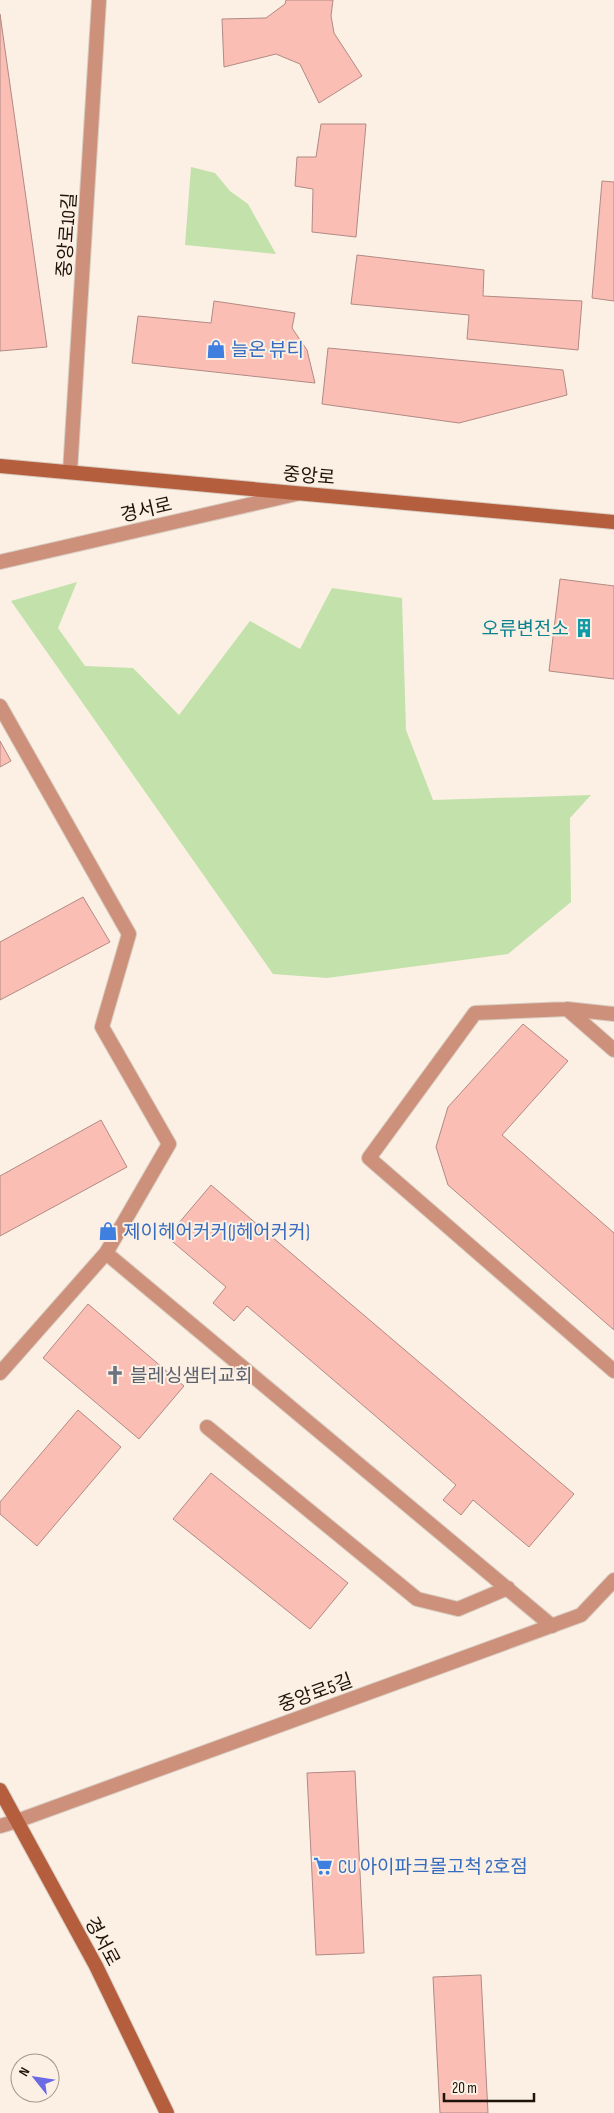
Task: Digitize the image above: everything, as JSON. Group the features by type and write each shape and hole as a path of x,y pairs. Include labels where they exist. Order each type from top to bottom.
{"main road":[{"name":"중앙로","path":"0,466 614,522"},
{"name":"경서로","path":"0,1790 96,1966 167,2113"}],"street":[{"name":"중앙로10길","path":"70,472 99,0"},
{"name":"경서로","path":"0,562 299,493"},
{"path":"0,706 129,934 102,1027 169,1144 106,1253 0,1373"},
{"path":"614,1014 567,1009 475,1013 369,1158 614,1371"},
{"path":"567,1009 614,1050"},
{"path":"106,1253 552,1626"},
{"path":"207,1427 417,1599 458,1608 508,1588"},
{"name":"중앙로5길","path":"0,1826 581,1615 614,1580"}],"green space":[{"path":"191,167 215,173 230,191 248,204 276,254 185,245"},
{"path":"77,582 58,628 85,666 133,668 179,715 250,621 300,649 332,588 402,598 406,730 433,800 591,795 570,818 571,902 508,954 327,978 273,974 11,601"}],"building":[{"path":"286,0 333,0 331,16 334,33 362,76 319,103 300,64 276,54 224,67 222,19 266,18 285,4"},
{"path":"0,14 47,347 0,351"},
{"path":"321,124 366,124 356,237 312,232 313,189 295,186 297,157 316,157"},
{"path":"602,181 614,182 614,301 592,298"},
{"path":"357,255 484,270 483,296 582,301 578,350 467,339 469,315 351,304"},
{"path":"214,301 295,313 292,328 307,350 315,383 132,363 138,316 211,323"},
{"path":"328,348 563,370 567,395 459,423 322,404"},
{"name":"오류변전소","path":"560,579 614,586 614,679 549,671"},
{"path":"0,741 11,761 0,767"},
{"path":"83,897 110,942 0,1000 0,942"},
{"path":"523,1024 568,1061 502,1135 614,1233 614,1330 448,1185 436,1147 448,1107"},
{"path":"101,1120 127,1167 0,1236 0,1176"},
{"path":"211,1185 574,1494 529,1547 473,1500 461,1515 443,1500 456,1485 247,1306 234,1321 213,1303 226,1287 167,1237"},
{"path":"88,1304 184,1386 139,1439 43,1358"},
{"path":"78,1410 121,1447 37,1546 0,1514 0,1502"},
{"path":"211,1473 348,1583 310,1629 173,1519"},
{"path":"355,1771 364,1953 316,1955 307,1773"},
{"path":"481,1975 488,2113 440,2113 433,1977"}],"place":[{"name":"늘온 뷰티","path":"216,349"},
{"name":"오류변전소","path":"584,628"},
{"name":"제이헤어커커(J헤어커커)","path":"108,1231"},
{"name":"블레싱샘터교회","path":"115,1375"},
{"name":"CU 아이파크몰고척 2호점","path":"323,1866"}]}
